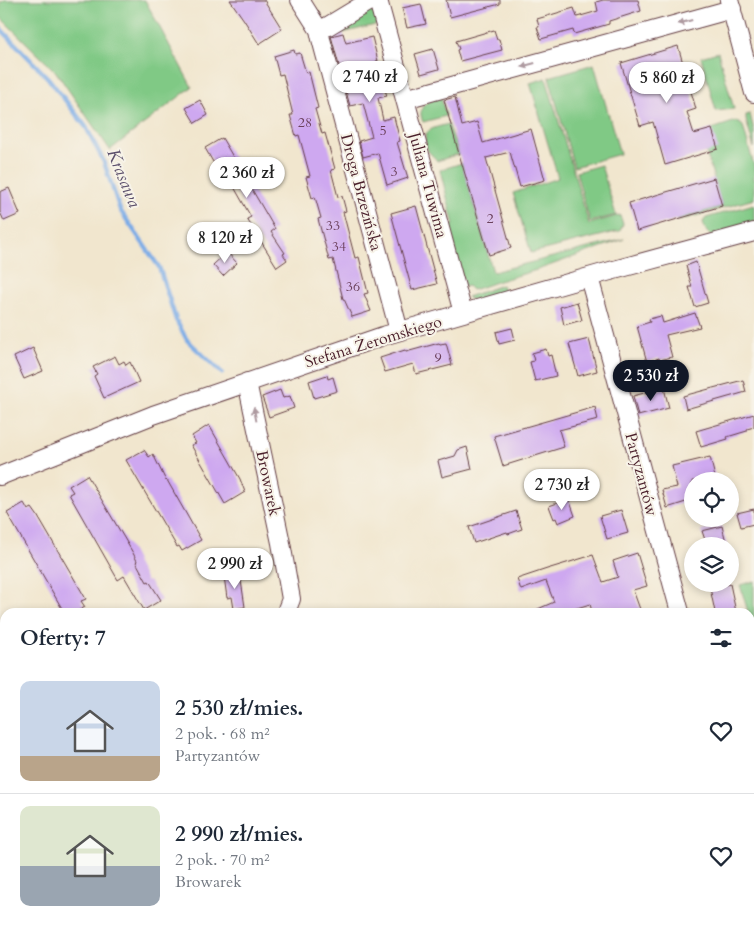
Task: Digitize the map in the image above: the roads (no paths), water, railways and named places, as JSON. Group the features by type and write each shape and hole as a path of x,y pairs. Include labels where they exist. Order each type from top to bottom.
{"street":[{"name":"Droga Brzezińska","path":"300,0 318,30 399,332"},
{"path":"318,30 371,0"},
{"name":"Juliana Tuwima","path":"378,0 463,313"},
{"path":"405,99 730,5 754,93"},
{"name":"Stefana Żeromskiego","path":"0,476 152,415 322,356 463,313 754,232"},
{"name":"Partyzantów","path":"589,277 679,608"},
{"name":"Browarek","path":"247,382 280,536 291,599 288,608"}],"waterway":[{"name":"Krasawa","path":"0,28 48,78 86,127 104,162 120,210 159,267 176,320 187,340 222,373"}]}
